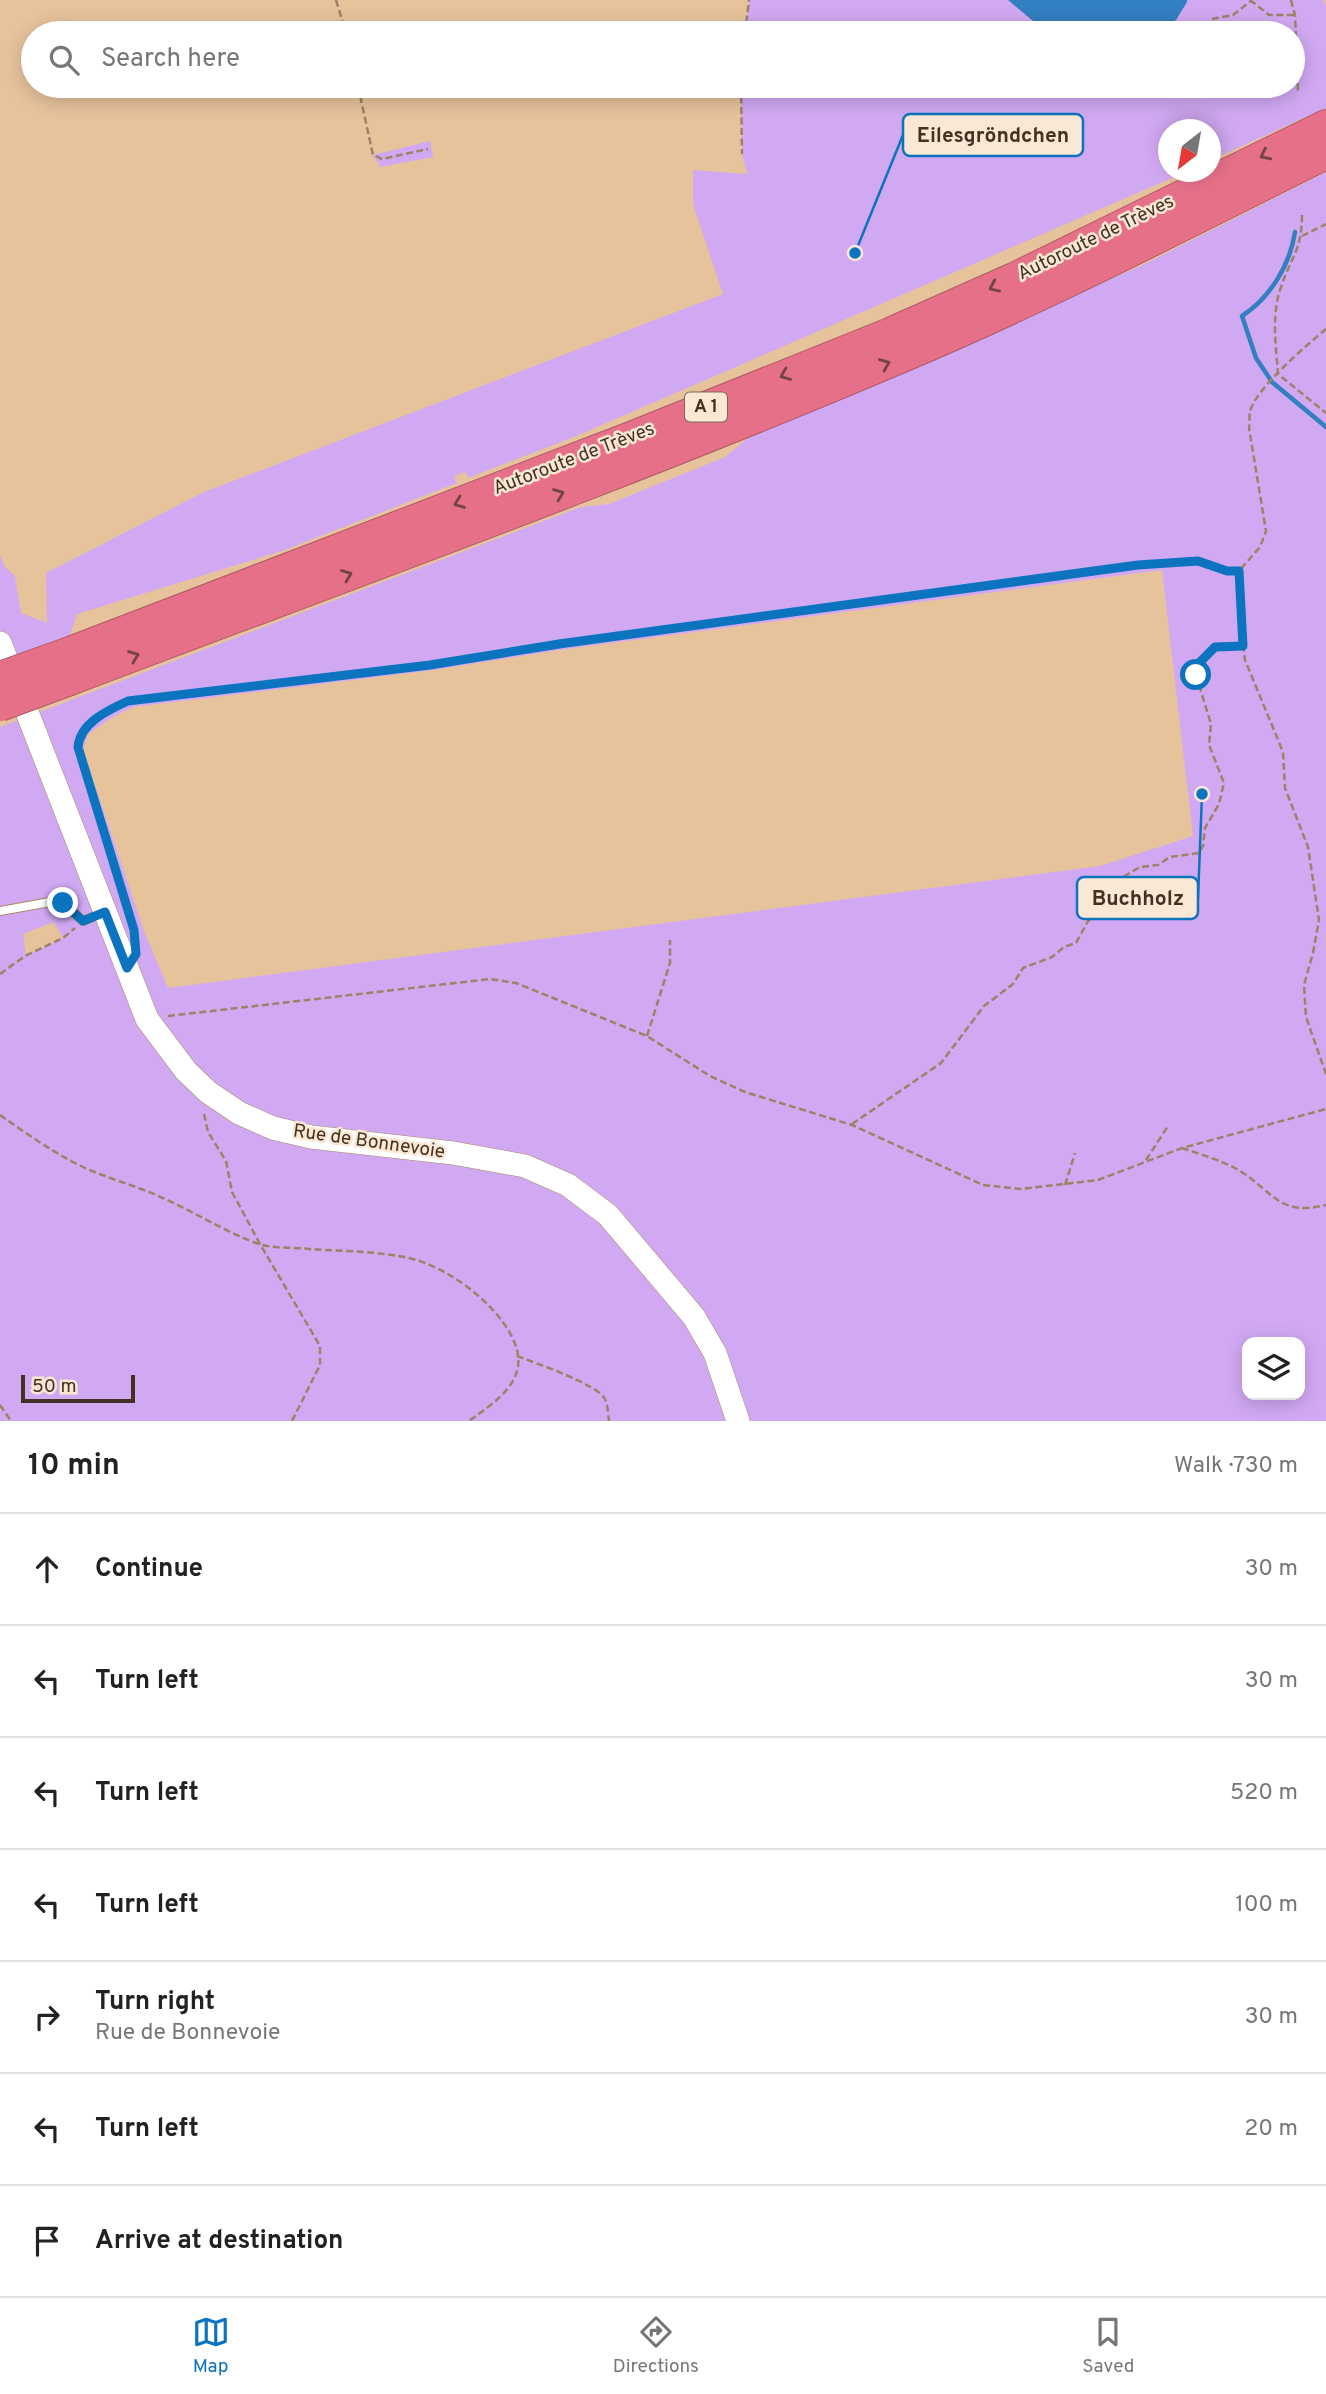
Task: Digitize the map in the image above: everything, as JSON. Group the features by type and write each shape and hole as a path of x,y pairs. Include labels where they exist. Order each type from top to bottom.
{"highway":[{"name":"Autoroute de Trèves","path":"0,706 70,666 890,333 1014,278 1326,125"},
{"name":"Autoroute de Trèves","path":"0,677 70,666 638,464 900,358 1026,302 1326,154"}],"main road":[{"name":"Rue de Bonnevoie","path":"0,643 147,1019 186,1071 208,1092 239,1113 273,1128 311,1136 453,1153 525,1166 568,1185 608,1215 694,1317 715,1353 738,1421"}],"lane":[{"path":"0,911 50,902 63,903 83,921 105,912"}],"path":[{"path":"336,0 342,21"},
{"path":"746,21 749,0"},
{"path":"1291,0 1295,21"},
{"path":"1212,19 1233,15 1251,1 1269,15 1295,15"},
{"path":"361,98 373,155 382,159 428,149"},
{"path":"741,98 742,153"},
{"path":"1302,215 1302,236 1280,289 1274,329 1278,374 1326,413"},
{"path":"1302,236 1326,224"},
{"path":"1326,329 1290,360 1256,399 1250,412 1249,428 1266,531 1260,547 1239,571 1245,660 1283,752 1285,788 1308,847 1319,920 1304,985 1306,1017 1326,1074"},
{"path":"127,968 136,954 134,930 78,747 83,730 109,709 128,701 430,665 559,644 1138,565 1198,561 1227,571 1239,571"},
{"path":"852,1125 941,1063 984,1006 1013,984 1023,968 1052,957 1064,947 1076,943 1088,921 1101,912 1116,881 1140,867 1158,865 1170,857 1199,853 1203,846 1205,828 1219,804 1224,783 1209,745 1211,724 1196,675 1199,663 1215,647 1243,646"},
{"path":"0,974 25,956 63,938 83,921"},
{"path":"647,1036 670,963 670,940"},
{"path":"147,1019 489,979 516,983 647,1036 710,1076 745,1092 852,1125 983,1185 1021,1189 1098,1180 1182,1148 1326,1109"},
{"path":"208,1092 204,1112 208,1132 226,1161 232,1192 320,1346 320,1365 292,1421"},
{"path":"0,1115 80,1166 164,1198 260,1244 405,1257 443,1272 485,1301 503,1321 514,1341 517,1356 517,1372 513,1385 469,1421"},
{"path":"1146,1160 1168,1126"},
{"path":"1182,1148 1223,1162 1244,1173 1279,1203 1311,1209 1326,1205"},
{"path":"1065,1185 1075,1153"},
{"path":"517,1356 598,1390 605,1398 609,1421"},
{"path":"0,1405 11,1421"}],"shaded area":[{"path":"749,0 1008,0 1033,21 746,21"},
{"path":"1187,0 1323,0 1326,6 1326,108 1221,155 1221,119 1158,119 1158,182 1163,182 574,437 468,478 465,472 454,476 457,483 282,551 77,614 70,635 0,661 0,555 5,567 15,576 21,613 47,623 46,573 204,492 723,294 693,204 693,170 747,174 742,154 741,98 1305,98 1305,21 1167,21"},
{"path":"430,141 433,157 380,167 373,155"},
{"path":"1326,172 1326,1421 0,1421 0,727 581,507 609,504 725,457 747,439 1147,263","holes":["1162,570 1193,836 1100,866 168,988 144,931 83,750 88,734 133,707 434,670 559,650","54,922 63,938 26,956 23,934"]}],"water":[{"path":"1008,0 1187,0 1174,21 1033,21"}],"waterway":[{"path":"1295,232 1289,257 1277,280 1261,300 1242,316 1256,358 1272,382 1326,427"}],"place":[{"name":"Eilesgröndchen","path":"855,253"},
{"name":"Buchholz","path":"1202,794"}],"route":[{"path":"63,903 83,921 105,912 127,968 136,954 134,930 78,747 83,730 109,709 128,701 430,665 559,644 1138,565 1198,561 1227,571 1239,571 1243,646 1215,647 1199,663 1196,675"}]}
